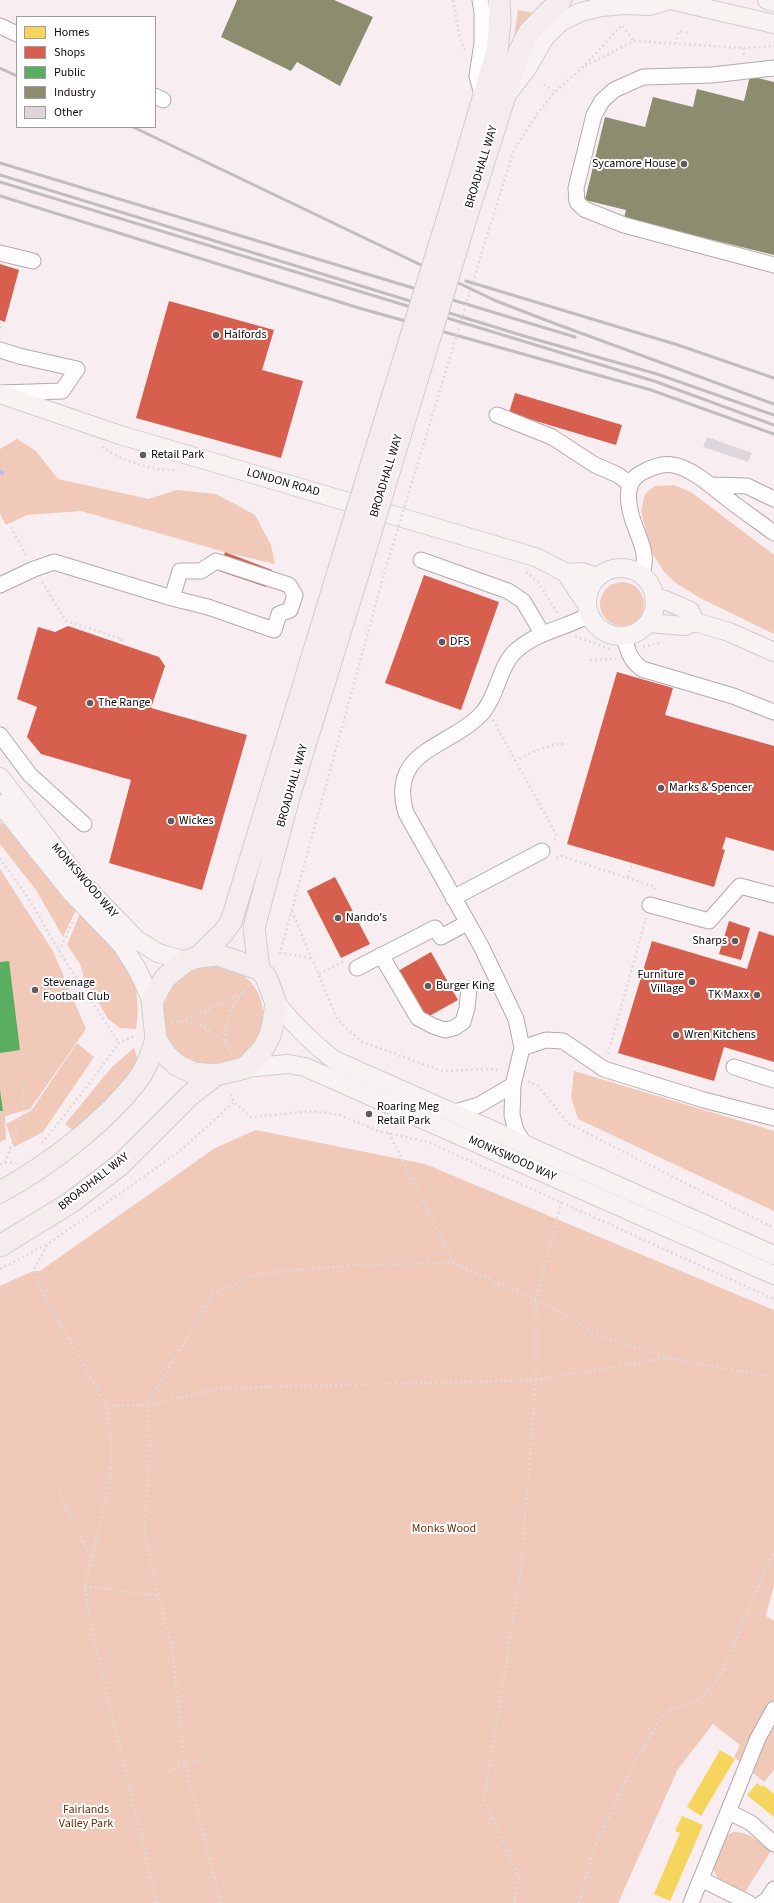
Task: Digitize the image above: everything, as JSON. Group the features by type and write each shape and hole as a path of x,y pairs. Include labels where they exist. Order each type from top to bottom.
{"highway":[{"name":"BROADHALL WAY","path":"152,1001 165,978 223,934 231,922 351,565 493,99 500,21 499,0"},
{"name":"BROADHALL WAY","path":"493,99 529,32 561,0"},
{"name":"BROADHALL WAY","path":"254,977 255,920 351,565"},
{"path":"152,1001 166,1055 177,1065 193,1073 216,1075 239,1063 258,1056 270,1036 276,1003 266,977 254,977 218,955 192,959"},
{"path":"0,1192 50,1162 94,1125 123,1097 140,1078 161,1032"},
{"name":"BROADHALL WAY","path":"0,1246 70,1203 120,1165 189,1096 216,1075"}],"main road":[{"path":"493,99 526,70 545,37 562,21 581,12 601,7 626,5 650,6 670,0 774,24"},
{"path":"767,0 774,2"},
{"name":"LONDON ROAD","path":"0,393 120,435 538,558 566,572 582,572 597,577"},
{"path":"566,572 588,609 595,625 605,632 618,637 633,634 648,623 654,606 654,599 649,583 641,575 633,570 621,568 609,570 597,577 588,594 588,609"},
{"path":"654,599 666,600 690,611 695,622"},
{"path":"648,623 685,626 695,622 729,632 774,652"},
{"name":"MONKSWOOD WAY","path":"0,777 82,883 136,940 158,953 192,959"},
{"name":"MONKSWOOD WAY","path":"0,804 71,892 122,946 137,969 152,1001"},
{"name":"MONKSWOOD WAY","path":"276,1003 302,1033 334,1060 774,1255"},
{"name":"MONKSWOOD WAY","path":"239,1063 288,1064 305,1067 774,1275"}],"street":[{"path":"480,0 482,12 482,43 477,76 493,99"},
{"path":"0,26 16,34"},
{"path":"774,68 712,75 643,77 614,90 602,101 594,115 576,188 577,202 584,209 624,225 774,265"},
{"path":"0,253 33,261"},
{"path":"0,350 19,356 77,369 62,391 0,393"},
{"path":"497,415 552,437 596,465 618,475 630,484"},
{"path":"641,575 646,561 644,550 631,514 628,495 630,484 639,474 648,470 671,464 679,466 712,485 735,505 774,533"},
{"path":"712,485 747,486 774,499"},
{"path":"421,560 508,592 523,601 535,618 542,633"},
{"path":"0,585 34,569 54,562 172,598 208,607 274,630 279,614 290,610 295,595 289,585 216,561 202,571 180,571 172,598"},
{"path":"526,1146 516,1131 512,1115 513,1085 522,1048 516,1019 481,946 406,813 402,800 403,785 408,770 416,758 472,723 484,711 491,700 507,662 517,650 542,633 588,609"},
{"path":"624,636 630,658 642,669 734,696 774,712"},
{"path":"0,734 30,775 84,824"},
{"path":"453,898 542,851"},
{"path":"650,905 709,921 740,886 774,895"},
{"path":"357,968 435,928 441,937 467,923"},
{"path":"381,955 418,1018 433,1026 445,1030 454,1028 462,1022 467,1008 469,989"},
{"path":"522,1048 546,1040 563,1041 604,1069 704,1100 774,1118"},
{"path":"734,1067 774,1080"},
{"path":"452,1113 479,1105 513,1085"},
{"path":"691,1903 758,1738 774,1709"},
{"path":"729,1812 751,1823 774,1844"},
{"path":"701,1879 749,1903"}],"path":[{"path":"453,0 460,38 467,54"},
{"path":"292,911 312,958 280,952 384,574 514,150 537,114 555,92 583,67 622,25 634,41"},
{"path":"675,44 678,31 690,32"},
{"path":"583,67 634,41 743,48 774,46"},
{"path":"743,48 744,60"},
{"path":"544,84 555,92"},
{"path":"100,446 122,458 139,464 169,470 184,470"},
{"path":"11,527 34,569 66,621 122,639 120,644"},
{"path":"590,660 630,658"},
{"path":"484,711 491,715 556,834 554,841 557,848"},
{"path":"515,761 530,753 555,744 566,744"},
{"path":"561,856 656,887 604,1069"},
{"path":"0,858 32,904 59,951 119,1043"},
{"path":"628,877 632,863"},
{"path":"59,951 73,923"},
{"path":"226,1043 227,1021 241,993 254,977"},
{"path":"161,1032 241,993"},
{"path":"186,1020 203,1026 226,1043 239,1063"},
{"path":"39,1146 86,1088 119,1043 134,1036"},
{"path":"5,1163 24,1111 23,1082"},
{"path":"231,1094 234,1102 251,1117 311,1111 340,1115 378,1131 428,1142 774,1299"},
{"path":"0,1269 48,1244 180,1151 234,1102"},
{"path":"389,1133 454,1263"},
{"path":"0,1164 18,1161"},
{"path":"514,1903 519,1877 484,1800 521,1570 536,1380 536,1300 561,1202"},
{"path":"48,1244 33,1271 49,1305 107,1406 112,1445 110,1481 85,1586 91,1626 157,1903"},
{"path":"220,1903 186,1764 172,1648 144,1534 150,1445 146,1406 213,1294 257,1274 352,1266 454,1263 550,1306 594,1333 668,1358 774,1377"},
{"path":"107,1406 146,1406 221,1388 536,1380 668,1358"},
{"path":"59,1491 91,1559"},
{"path":"579,1903 593,1850 633,1766 664,1714 701,1699 722,1673 766,1568 774,1554"},
{"path":"85,1586 159,1596"},
{"path":"169,1771 186,1764 208,1759"}],"green space":[{"path":"518,10 534,13 514,37"},
{"path":"17,439 36,451 58,479 149,499 177,490 216,494 255,515 271,545 275,564 225,552 81,511 27,515 6,525 0,514 0,449"},
{"path":"674,485 691,492 774,555 774,634 702,599 677,584 664,572 651,551 641,511 645,494 655,486"},
{"path":"618,582 626,582 638,588 644,600 644,608 638,620 626,626 618,626 606,620 600,608 600,600 606,588"},
{"path":"0,823 4,824 76,910 63,937 36,890 0,844"},
{"name":"Stevenage Football Club","path":"0,869 53,951 86,1029 30,1109 5,1116 6,1139 0,1142"},
{"path":"81,911 106,937 126,963 136,992 138,1010 136,1029 120,1028 108,1019 85,980 80,964 67,945"},
{"path":"213,965 232,969 249,979 259,996 263,1015 259,1034 249,1051 232,1061 213,1065 194,1061 177,1051 167,1034 163,1015 167,996 177,979 194,969"},
{"path":"77,1043 94,1057 43,1132 14,1147 6,1124 31,1111"},
{"path":"134,1048 138,1060 132,1077 74,1131 65,1124 112,1067"},
{"path":"574,1071 774,1131 774,1211 578,1119 571,1097"},
{"name":"Monks Wood","path":"256,1130 425,1164 774,1310 774,1585 766,1616 774,1621 774,1770 764,1782 734,1757 740,1745 713,1724 678,1769 618,1903 0,1903 0,1286 33,1271 40,1271 215,1148"},
{"path":"733,1832 749,1835 771,1851 743,1895 719,1879 712,1864 724,1837"}],"building: Homes":[{"path":"720,1750 735,1759 701,1816 687,1807"},
{"path":"757,1783 762,1787 763,1785 774,1794 774,1817 747,1795"},
{"path":"682,1816 703,1825 670,1901 654,1894 680,1833 675,1831"}],"building: Shops":[{"path":"0,264 19,270 5,322 0,320"},
{"path":"169,301 274,330 262,370 303,381 281,458 136,418"},
{"path":"515,393 622,425 616,445 509,413"},
{"path":"225,552 272,570 266,587 219,571"},
{"name":"DFS","path":"424,575 499,602 461,710 385,683"},
{"path":"68,626 159,657 165,666 151,708 247,735 202,890 109,863 131,780 41,754 27,737 37,707 17,699 38,627 55,632"},
{"name":"Marks & Spencer","path":"617,672 673,688 665,715 774,746 774,851 726,837 722,849 725,850 714,887 567,844"},
{"name":"Nando's","path":"335,877 370,944 341,958 307,891"},
{"name":"Sharps","path":"729,921 750,928 741,960 719,954"},
{"path":"759,931 774,936 774,1062 724,1047 714,1081 618,1053 652,941 747,969"},
{"name":"Burger King","path":"431,952 458,1000 424,1019 398,971"}],"building: Public":[{"path":"9,961 20,1050 0,1053 0,962"},
{"path":"0,1090 3,1111 0,1111"}],"building: Industry":[{"path":"237,0 334,0 373,17 340,86 297,62 291,71 221,37"},
{"name":"Sycamore House","path":"750,76 774,82 774,255 624,218 626,210 585,200 605,117 645,127 653,97 693,107 697,89 744,101"}],"building: Other":[{"path":"707,437 752,453 748,462 703,447"}],"railway":[{"path":"0,68 16,76"},
{"path":"135,128 494,300 774,404"},
{"path":"0,163 575,337"},
{"path":"0,175 524,336 657,374 774,415"},
{"path":"0,182 654,381 774,425"},
{"path":"0,196 359,308 651,390 774,434"},
{"path":"466,281 678,345 774,378"}],"place":[{"name":"Sycamore House","path":"684,164"},
{"name":"Halfords","path":"216,335"},
{"name":"Retail Park","path":"143,455"},
{"name":"DFS","path":"442,642"},
{"name":"The Range","path":"90,703"},
{"name":"Marks & Spencer","path":"661,788"},
{"name":"Wickes","path":"171,821"},
{"name":"Nando's","path":"338,918"},
{"name":"Sharps","path":"735,941"},
{"name":"Furniture Village","path":"692,982"},
{"name":"Burger King","path":"428,986"},
{"name":"Stevenage Football Club","path":"35,990"},
{"name":"TK Maxx","path":"757,995"},
{"name":"Wren Kitchens","path":"676,1035"},
{"name":"Roaring Meg Retail Park","path":"369,1114"}],"park label":[{"name":"Fairlands Valley Park","path":"86,1817"}]}
